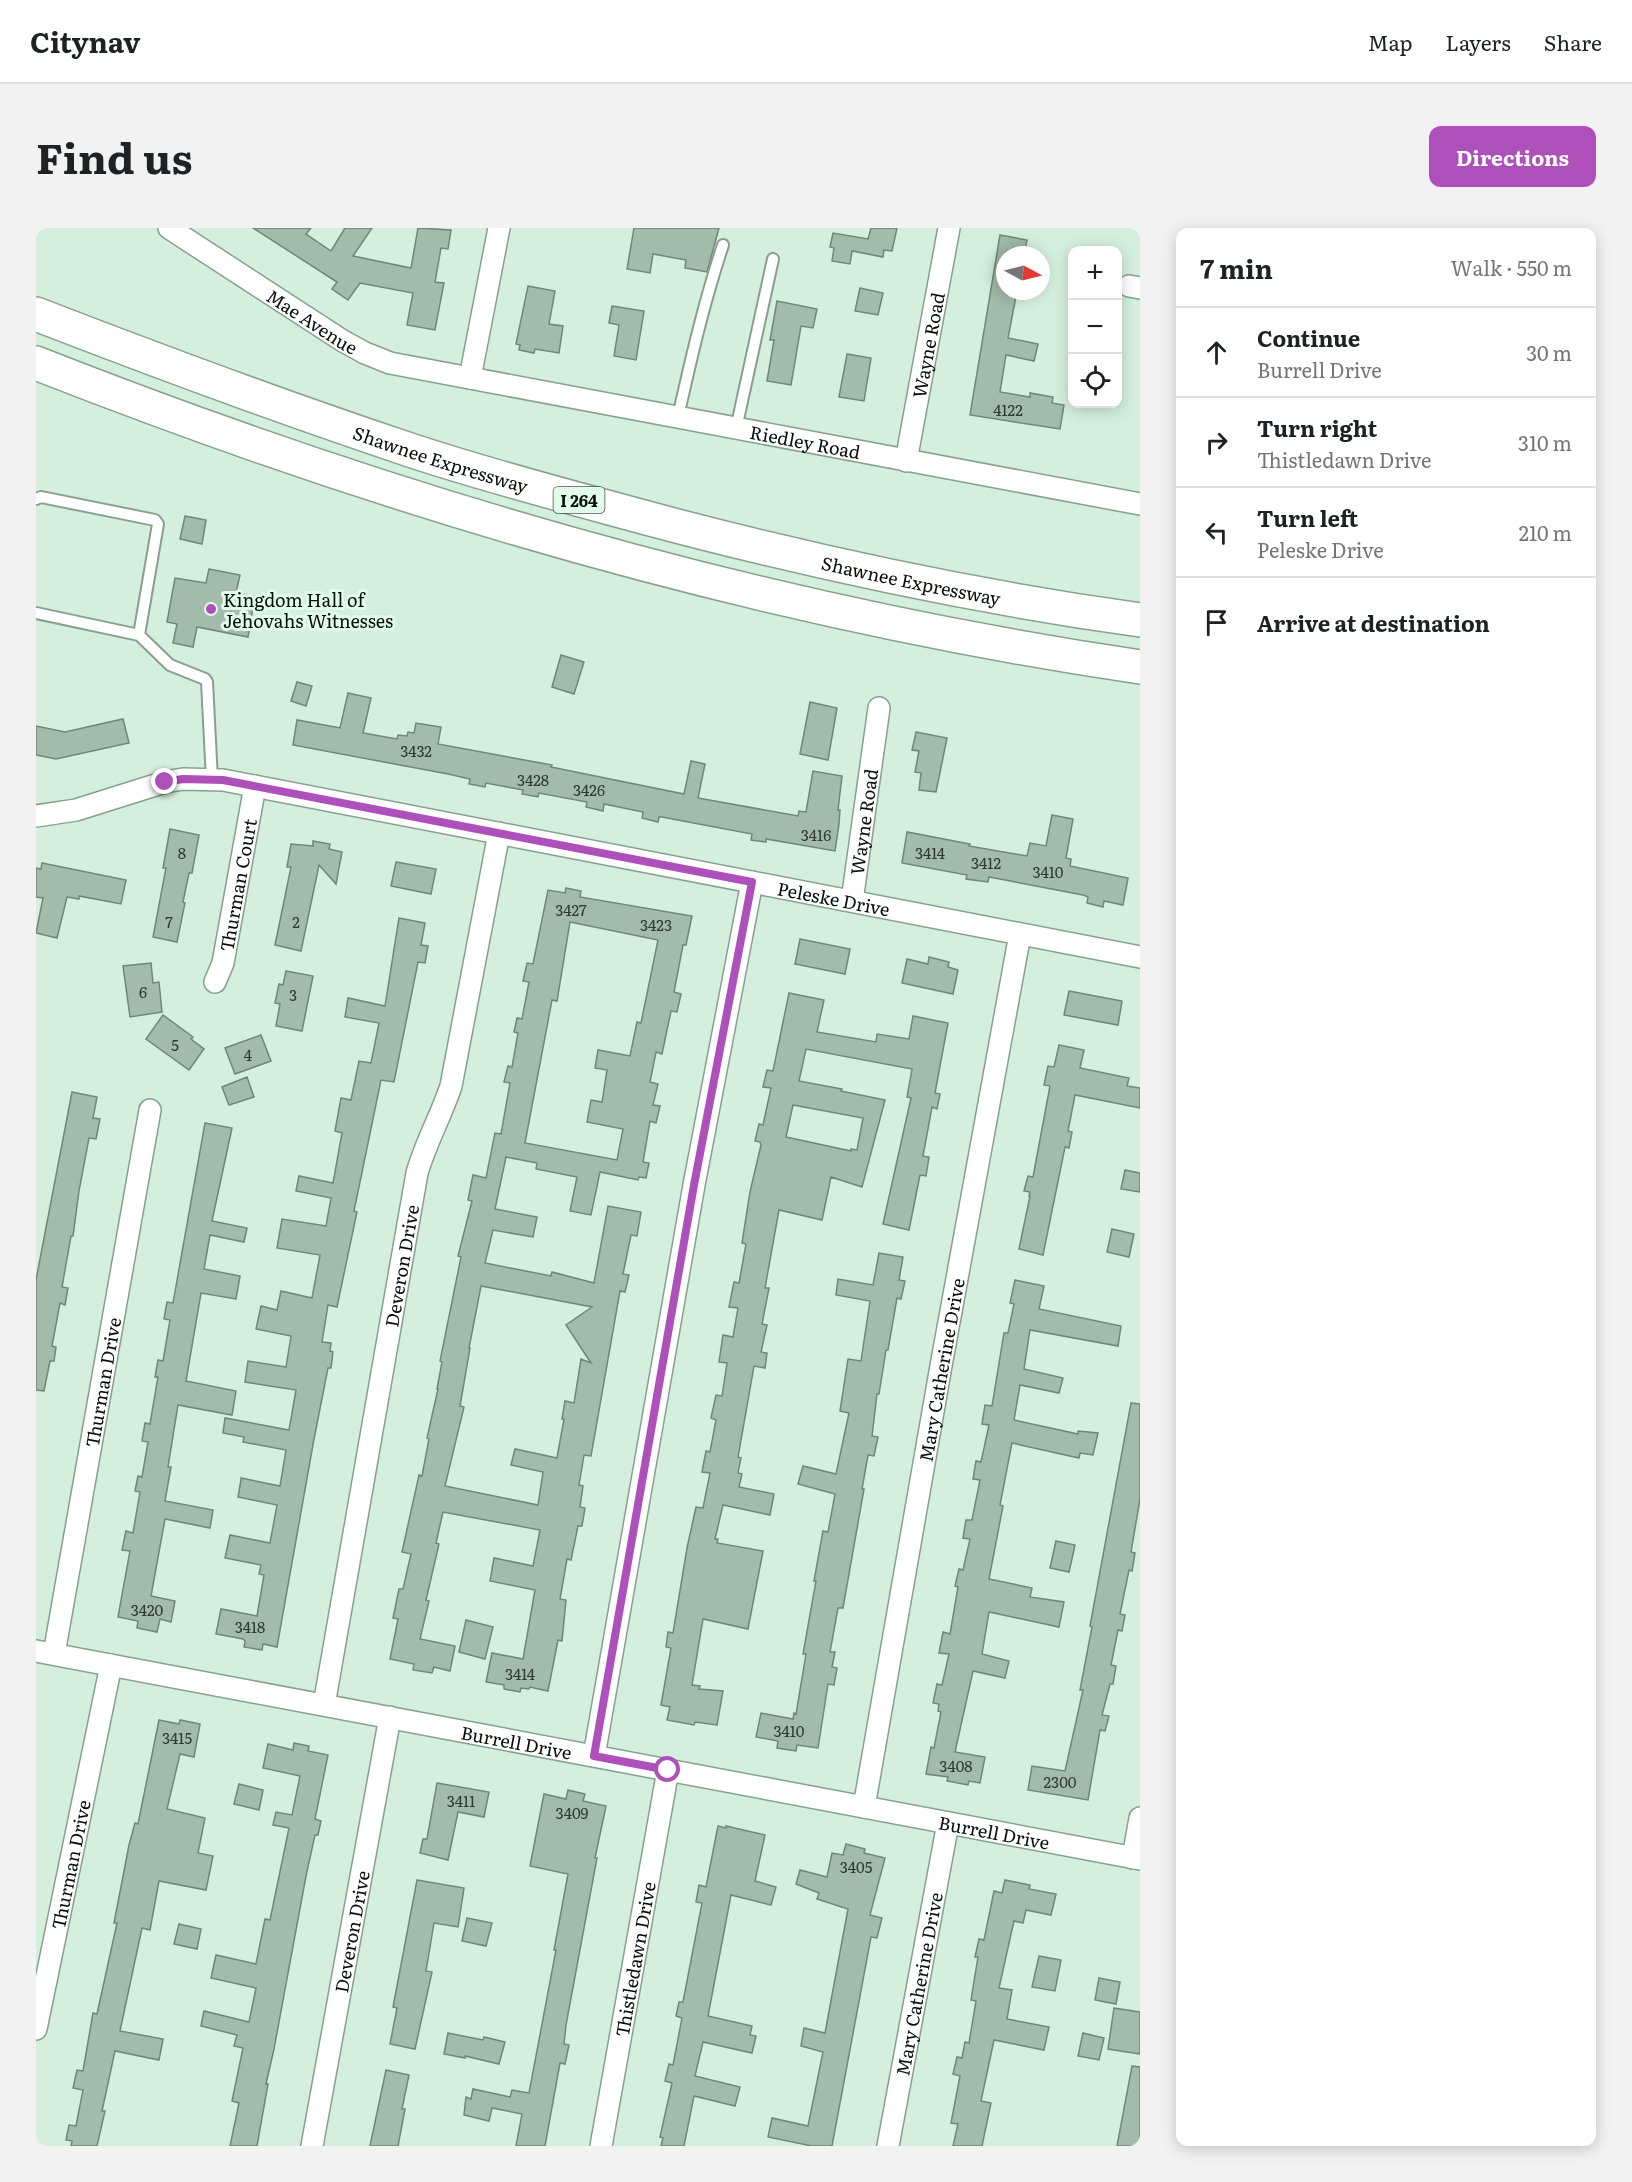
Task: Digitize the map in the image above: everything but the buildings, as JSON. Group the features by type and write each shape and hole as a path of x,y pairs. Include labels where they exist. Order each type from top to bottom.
{"highway":[{"name":"Shawnee Expressway","path":"36,315 344,428 509,481 683,528 838,565 976,593 1140,620"},
{"name":"I 264","path":"36,363 200,426 399,494 536,535 744,589 937,632 1140,667"}],"street":[{"name":"Mae Avenue","path":"169,228 365,353 390,363 470,378"},
{"path":"470,378 499,228"},
{"name":"Wayne Road","path":"906,461 949,228"},
{"name":"Riedley Road","path":"470,378 1140,504"},
{"name":"Wayne Road","path":"852,901 879,708"},
{"name":"Peleske Drive","path":"36,816 76,810 139,788 165,782 183,779 212,780 255,786 1140,957"},
{"name":"Thurman Court","path":"215,982 223,963 255,786"},
{"name":"Deveron Drive","path":"324,1705 417,1173 425,1145 451,1086 499,833"},
{"path":"594,1756 694,1185 752,882"},
{"name":"Mary Catherine Drive","path":"864,1807 1020,934"},
{"name":"Thurman Drive","path":"45,1652 150,1110"},
{"name":"Burrell Drive","path":"45,1652 1136,1858"},
{"name":"Thurman Drive","path":"36,2029 111,1665"},
{"name":"Deveron Drive","path":"312,2146 390,1717"},
{"name":"Thistledawn Drive","path":"601,2146 668,1770"},
{"path":"1136,1858 1140,1818"},
{"name":"Mary Catherine Drive","path":"888,2146 948,1822"}],"lane":[{"path":"678,417 695,342 723,245"},
{"path":"736,429 773,259"},
{"path":"36,499 41,497 155,520 158,524 139,635"},
{"path":"36,613 139,635 170,665 199,676 207,682 212,780"}],"place":[{"name":"Kingdom Hall of Jehovahs Witnesses","path":"211,609"}],"route":[{"path":"165,782 183,779 223,780 752,882 694,1185 594,1756 668,1770"}]}
